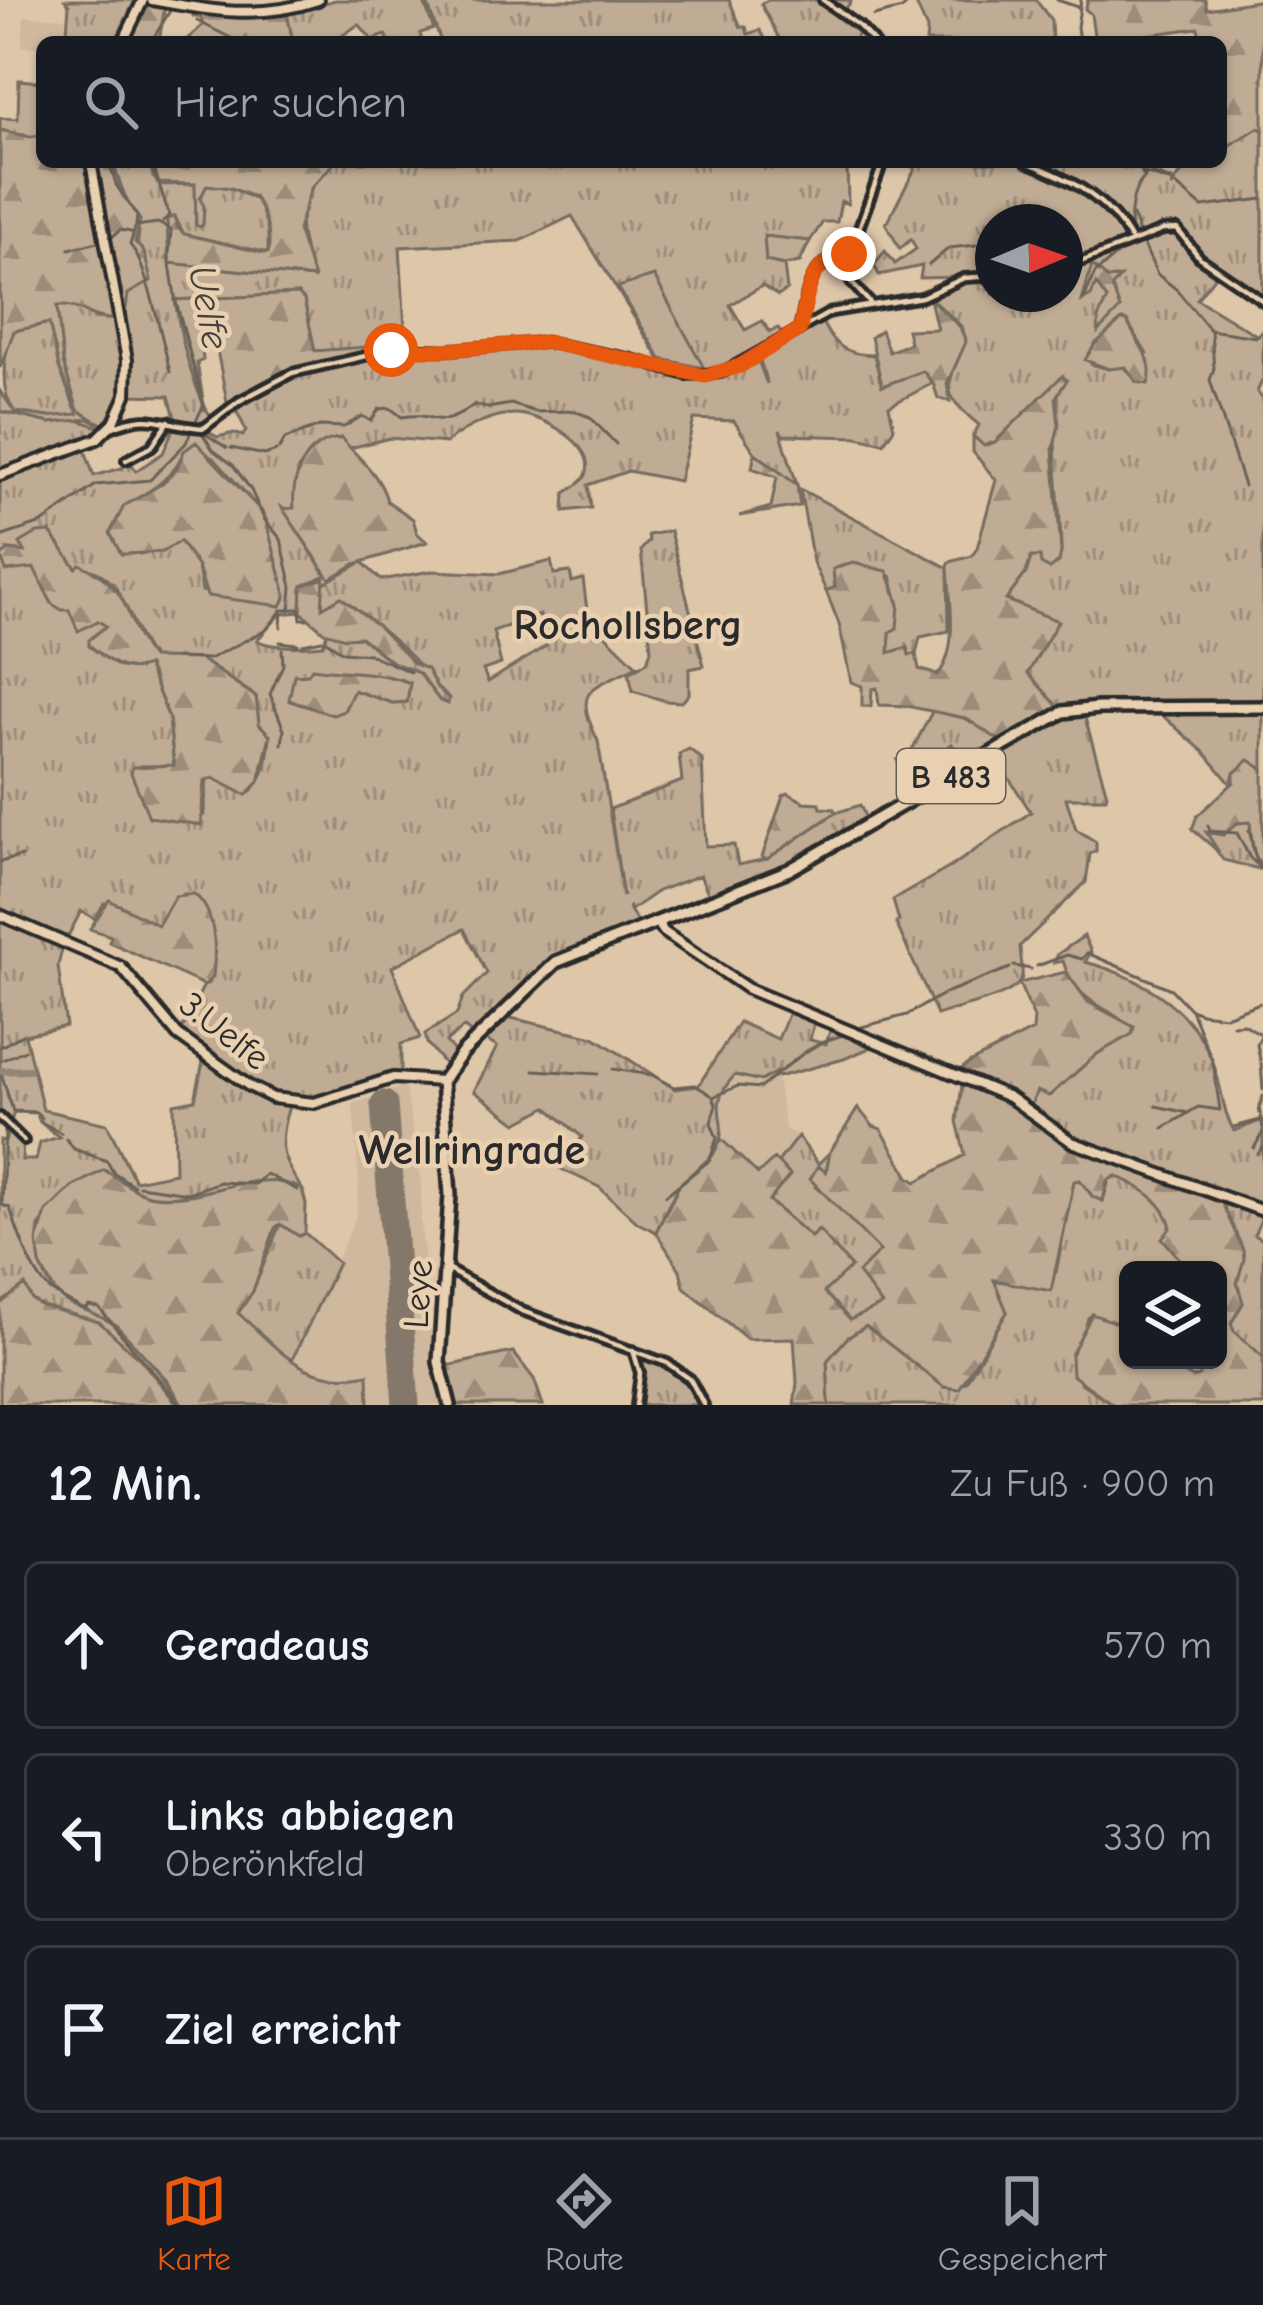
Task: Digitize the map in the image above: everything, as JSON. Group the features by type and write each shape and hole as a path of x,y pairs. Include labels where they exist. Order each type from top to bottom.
{"main road":[{"name":"B 483","path":"442,1081 447,1070 556,962 789,870 1063,712 1263,707"},
{"name":"Leye","path":"442,1081 450,1185 440,1362 450,1405"}],"street":[{"path":"127,36 148,0 222,13 259,14 318,0"},
{"path":"823,0 868,36"},
{"path":"92,168 128,368 126,395 108,429"},
{"path":"870,303 851,282 847,256 881,168"},
{"path":"1041,168 1077,184 1103,203 1118,217 1132,242"},
{"path":"1083,261 1172,229 1180,231 1204,262 1263,301"},
{"path":"800,329 816,268 829,259 847,256"},
{"path":"0,476 83,446 134,418 204,428 239,400 292,373 400,348 445,350 537,342 628,358 693,376 730,370 831,312 922,297 975,277"},
{"path":"126,460 147,451 169,421"},
{"name":"3.Uelfe","path":"0,915 121,967 178,1035 272,1098 314,1102 394,1078 442,1081"},
{"path":"657,922 661,930 748,989 1009,1097 1072,1142 1263,1211"},
{"path":"0,1117 24,1141"},
{"path":"445,1268 522,1311 681,1371 704,1405"},
{"path":"633,1350 640,1377 636,1405"}],"shaded area":[{"path":"24,16 65,18 64,36 36,36 36,47 22,46"},
{"path":"776,1072 785,1129 798,1136 778,1162 774,1159 758,1175 721,1139 720,1091 735,1075 761,1081"},
{"path":"405,1086 421,1180 435,1368 445,1405 369,1405 368,1374 320,1374 291,1362 356,1217 359,1182 353,1104"}],"green space":[{"path":"65,0 135,0 118,36 66,36 69,5"},
{"path":"335,0 423,0 434,29 421,36 369,36 359,24 342,36 292,36 287,14"},
{"path":"426,0 729,0 741,27 748,34 760,30 764,36 439,36"},
{"path":"768,0 852,0 842,14 859,26 856,36 778,36 761,4"},
{"path":"908,0 1036,0 1051,20 1052,36 926,36 916,4"},
{"path":"1088,0 1205,0 1207,9 1263,0 1263,130 1258,128 1227,146 1227,36 1200,36 1198,28 1094,36 1091,14 1085,9"},
{"path":"165,5 160,36 128,36 144,6"},
{"path":"194,10 287,14 292,36 191,36 203,25 201,18 193,16"},
{"path":"19,80 36,81 36,136 0,130 0,118 18,119"},
{"path":"1258,127 1263,130 1263,301 1218,272 1197,299 1258,336 1263,329 1263,379 1257,392 1263,399 1263,704 1083,705 1061,710 1028,673 1057,622 1006,599 1026,573 1031,557 1061,552 1055,442 1062,377 995,442 984,446 973,436 979,425 951,395 951,378 966,339 961,326 932,299 966,277 920,278 922,266 879,275 874,265 885,251 895,264 916,249 911,239 900,249 886,224 914,168 1141,168 1143,176 1153,173 1172,180 1172,187 1190,168 1227,168 1227,146","holes":["1122,320 1147,354 1131,373 1122,366 1108,369 1091,364 1107,333"]},
{"path":"0,130 36,136 36,168 114,168 122,194 140,220 135,242 144,252 151,281 128,294 125,315 116,318 57,306 63,363 78,410 107,428 88,419 50,423 0,411 0,391 15,412 47,417 78,414 59,367 49,323 14,331 0,368"},
{"path":"114,168 151,168 161,185 195,184 196,225 207,184 231,188 258,201 268,229 268,253 184,234 175,217 167,219 169,263 313,278 301,216 310,190 329,168 847,168 848,204 841,201 837,222 823,222 810,241 765,237 766,261 784,265 787,290 778,296 762,286 730,305 745,330 762,321 770,332 778,328 784,337 821,319 841,346 874,355 882,386 923,371 933,383 889,406 894,428 884,443 858,437 783,435 780,430 797,485 755,453 734,421 694,419 679,481 628,471 588,485 591,508 564,511 565,493 586,475 584,454 557,428 524,415 483,421 446,443 390,438 350,448 316,448 298,469 294,508 282,507 326,575 302,586 301,612 281,614 257,640 308,646 323,645 327,633 360,637 392,662 419,673 440,701 413,659 341,597 322,609 321,585 362,562 381,580 431,571 499,574 551,561 554,574 570,572 572,582 583,579 588,618 637,666 597,686 587,700 623,897 610,809 682,781 679,754 689,749 702,759 706,846 734,845 738,865 767,859 835,813 860,805 867,821 803,861 711,899 700,875 658,891 631,910 628,906 639,926 566,956 475,1038 464,1027 446,1042 456,1053 445,1065 425,1034 457,1014 463,997 487,973 464,929 392,967 420,1038 401,1044 401,1073 311,1100 275,1096 258,1088 180,1033 209,983 212,959 211,925 194,894 183,894 158,926 120,905 104,903 95,919 81,911 66,940 0,908 0,477 84,447 94,476 130,461 136,471 163,453 175,424 204,429 217,437 243,436 246,430 234,406 292,374 403,350 544,344 625,358 699,378 722,374 757,358 767,384 758,354 712,372 664,366 572,216 520,241 400,247 406,346 315,351 304,300 298,294 175,300 188,362 212,419 204,426 176,421 169,396 127,395 121,319 128,294 148,279 146,258 137,248 139,232","holes":["184,451 214,458 264,514 286,596 280,605 202,591 198,567 180,541 140,554 124,506 159,484","50,532 76,568 93,570 116,588 153,658 200,659 256,696 259,724 270,736 264,768 246,795 207,779 204,815 173,821 156,817 141,766 174,766 169,718 147,665 119,667 89,646 107,626 72,615 33,568 9,550 26,552","540,615 546,646 488,682 483,670 501,664 493,631","322,670 400,679 410,683 407,702 393,703 353,690 333,715 290,701"]},
{"path":"152,168 329,168 311,188 298,230 314,278 169,263 167,219 175,216 184,234 263,253 268,253 268,231 254,197 207,185 200,199 204,206 200,227 196,225 195,184 157,183"},
{"path":"764,236 810,241 800,262 784,265 766,261"},
{"path":"1092,265 1108,279 1120,277 1112,287 1120,309 1098,332 1098,318 1107,299 1096,284 1091,296 1083,297"},
{"path":"654,276 704,368 661,359 618,287"},
{"path":"298,294 304,300 315,351 377,346 372,352 301,367 228,407 216,345 202,347 203,360 197,363 205,411 175,300"},
{"path":"930,299 960,327 966,342 947,384 950,401 938,398 923,371 882,386 871,337 881,330 889,352 910,343 907,330 937,329"},
{"path":"72,305 95,318 118,320 124,374 108,427 78,411 79,415 47,417 15,412 7,395 5,363 14,331 50,323 59,367 75,408 57,312 57,306"},
{"path":"1122,320 1127,321 1148,359 1148,384 1136,382 1126,367 1109,369 1085,360"},
{"path":"1062,376 1067,380 1056,397 1059,425 1053,449 1059,562 1050,569 1041,564 1040,557 1031,557 1026,573 1006,600 1058,621 1028,673 1061,710 1002,742 965,718 879,705 877,688 872,689 871,706 862,706 862,686 851,682 839,624 826,591 835,587 833,569 853,563 887,571 899,605 889,653 907,647 909,655 916,654 919,669 937,675 951,638 948,566 972,556 977,548 996,480 973,452 973,436 984,446 995,442"},
{"path":"0,411 50,423 75,419 105,429 0,474"},
{"path":"341,438 374,475 387,501 413,519 417,533 427,542 355,564 330,579 283,509 294,508 298,473 310,453"},
{"path":"196,442 264,514 286,596 281,606 207,596 198,567 180,541 162,552 121,554 110,533 124,506 163,483 184,451"},
{"path":"755,453 797,485 800,506 739,516 771,507 777,477 752,468"},
{"path":"800,489 948,568 949,631 920,637 916,654 909,655 908,648 889,654 899,605 891,576 848,564 833,570 835,587 826,591 813,562"},
{"path":"670,531 704,666 689,669 689,694 682,702 633,691 629,673 647,662 651,650 641,550 648,535"},
{"path":"50,532 76,568 80,564 112,585 152,658 200,659 256,697 259,724 270,735 259,782 246,795 213,778 204,781 201,825 149,817 131,773 133,767 174,765 169,718 148,666 124,667 89,645 106,626 98,621 78,631 69,610 52,604 34,568 6,571 1,556 9,550 25,552 20,543"},
{"path":"324,578 322,608 341,597 377,625 414,664 427,669 449,698 448,704 440,701 419,673 392,662 361,637 324,632 301,612 302,586"},
{"path":"312,668 410,683 407,702 392,703 354,690 344,711 333,715 289,700 294,675 308,674"},
{"path":"1263,709 1263,769 1249,760 1234,773 1231,784 1204,752 1156,710"},
{"path":"933,710 975,721 1002,742 967,764 952,745 905,773 897,760 912,750"},
{"path":"1083,711 1107,794 1106,798 1066,798 1076,829 1096,842 1086,882 1020,946 1019,983 1000,995 937,1015 896,923 893,900 1031,812 993,754 1056,718"},
{"path":"952,744 967,764 919,790 905,773"},
{"path":"1249,760 1263,769 1263,871 1253,851 1250,822 1237,823 1223,835 1206,832 1219,852 1192,829 1197,816 1234,782 1234,773"},
{"path":"788,793 835,813 767,859 762,857"},
{"path":"1250,822 1253,851 1263,870 1223,860 1206,836 1206,832 1223,835 1237,823"},
{"path":"194,894 207,910 213,932 213,977 204,985 90,929 109,900 158,925 175,896"},
{"path":"0,917 63,945 58,966 66,1026 25,1035 43,1110 107,1124 135,1181 175,1173 174,1104 195,1100 204,1057 289,1106 283,1150 302,1189 265,1182 154,1196 104,1170 72,1187 39,1227 40,1261 56,1293 117,1327 183,1405 99,1322 42,1306 32,1300 25,1286 0,1304 0,1140 5,1141 10,1126 23,1141 22,1160 36,1160 40,1143 59,1137 36,1113 14,1112 10,1124 0,1116"},
{"path":"1084,936 1091,952 1085,962 1150,989 1169,1002 1199,1036 1234,1131 1263,1120 1263,1215 1254,1235 1263,1240 1263,1357 1231,1323 1243,1303 1237,1283 1243,1250 1218,1194 1072,1142 1029,1109 1037,1091 1050,1095 1097,1054 1132,1033 1078,989 1063,961 1054,963 1058,954"},
{"path":"1066,972 1088,1002 1134,1027 1132,1034 1097,1054 1049,1096 1037,1091 1029,1110 1072,1142 1218,1194 1244,1259 1237,1283 1243,1303 1231,1323 1263,1357 1263,1405 1114,1405 1072,1375 1071,1355 1092,1314 1119,1324 1119,1369 1177,1369 1193,1378 1202,1369 1227,1369 1227,1261 1181,1261 1162,1238 1171,1227 1163,1209 1116,1176 1107,1181 1103,1201 1093,1197 1080,1180 1074,1181 1051,1291 994,1280 1007,1312 959,1389 944,1387 866,1326 847,1338 827,1361 829,1405 794,1405 794,1338 747,1339 684,1287 680,1270 656,1232 680,1184 713,1155 721,1139 758,1174 774,1159 790,1175 769,1201 811,1237 819,1230 851,1267 824,1292 850,1320 882,1305 858,1273 880,1251 810,1179 818,1166 826,1172 830,1152 858,1108 881,1129 916,1182 965,1155 957,1121 963,1078 955,1074 1033,1030 1034,1018 1019,983"},
{"path":"791,1007 815,1018 810,1040 826,1044 832,1024 879,1044 778,1077 776,1072 761,1081 735,1075 719,1104 718,1146 679,1186 656,1232 638,1223 599,1187 561,1169 582,1137 547,1107 517,1123 474,1091 497,1047 481,1037 502,1016 594,1037 675,1089 698,1086 739,1022 778,1039"},
{"path":"798,1136 818,1164 830,1152 826,1172 815,1187 835,1201 880,1251 858,1273 883,1304 850,1320 824,1292 851,1267 818,1230 811,1238 769,1200 790,1175 778,1162"},
{"path":"104,1170 154,1196 174,1197 264,1181 302,1189 305,1233 299,1236 280,1224 275,1228 253,1291 238,1313 295,1363 327,1375 368,1374 369,1405 183,1405 167,1380 115,1324 64,1300 40,1264 37,1241 46,1212 72,1187"},
{"path":"1110,1176 1138,1186 1161,1206 1171,1223 1168,1233 1184,1261 1119,1261 1119,1324 1092,1315 1088,1318 1074,1370 1081,1383 1114,1405 829,1405 827,1361 847,1338 866,1326 944,1387 966,1382 1007,1312 993,1279 1035,1286 1056,1272 1074,1181 1080,1180 1093,1197 1103,1201"},
{"path":"280,1224 299,1236 305,1233 338,1263 291,1362 238,1313 253,1291"},
{"path":"25,1285 32,1300 42,1306 99,1322 141,1360 178,1405 0,1405 0,1304"},
{"path":"513,1352 534,1379 543,1405 453,1405 442,1367"},
{"path":"636,1352 676,1371 704,1405 636,1405 641,1375"}],"waterway":[{"path":"1057,0 1078,7"},
{"path":"1078,36 1081,0"},
{"path":"874,16 902,9 910,1"},
{"name":"Uelfe","path":"155,36 171,9"},
{"path":"197,21 227,36"},
{"name":"Uelfe","path":"111,168 137,216 136,226 158,223 171,230 169,258 176,302 204,405 194,424"},
{"path":"154,168 169,215 163,222"},
{"path":"1135,236 1130,232 1132,202 1145,178 1140,168"},
{"path":"1145,173 1169,181"},
{"path":"1176,185 1202,207 1263,199"},
{"path":"1133,216 1140,237"},
{"path":"135,228 130,245 148,284 170,372"},
{"path":"112,237 120,230 131,232"},
{"path":"1142,241 1157,274 1210,330 1256,337 1263,329"},
{"path":"69,249 98,242"},
{"path":"1084,299 1095,273 1137,243"},
{"path":"929,265 949,248 975,245"},
{"path":"1211,331 1214,368 1210,380 1244,486"},
{"path":"279,449 285,439 320,426 344,427 362,416 371,421 379,409 390,408 402,417 444,420 474,405 511,404 536,412 574,411 590,417 616,444"},
{"name":"Uelfe","path":"0,537 42,523 96,485 150,480 186,443 192,429"},
{"path":"202,433 213,450 233,465 281,539 292,587 290,610 282,610 281,627"},
{"path":"204,433 227,448"},
{"path":"231,448 265,455 276,451"},
{"path":"289,609 300,609 301,619 307,619"},
{"path":"176,658 209,659 266,630 282,610"},
{"path":"303,644 322,640"},
{"path":"326,641 343,652 369,654 410,672"},
{"path":"280,642 298,644"},
{"path":"282,649 283,665 270,694 284,730 282,744"},
{"path":"1208,825 1210,831 1237,833 1250,858 1263,870"},
{"path":"1249,830 1257,863"},
{"path":"0,862 22,856"},
{"path":"1037,966 1067,955 1082,959 1087,953 1171,989 1190,1009 1201,1013 1225,1016 1260,1003"},
{"path":"1014,966 1031,969"},
{"path":"858,1028 907,1015 945,993 1010,968"},
{"path":"1156,1106 1188,1113 1198,1107 1220,1110 1213,1062 1191,1010"},
{"path":"1233,1025 1243,1024 1261,1034"},
{"path":"1260,1060 1257,1044 1263,1032"},
{"path":"666,1195 710,1160 717,1138 711,1123 713,1097 738,1086 760,1088 813,1047 851,1034"},
{"path":"0,1047 22,1035"},
{"path":"0,1061 25,1050"},
{"path":"1261,1063 1263,1090"},
{"path":"613,1069 652,1075 674,1087 695,1085 711,1095"},
{"path":"0,1070 13,1111"},
{"path":"0,1071 29,1070"},
{"path":"534,1070 598,1074"},
{"path":"1263,1096 1259,1108 1263,1128"},
{"path":"14,1111 36,1112 42,1118"},
{"path":"1163,1128 1187,1114"},
{"path":"1234,1127 1260,1120"},
{"path":"41,1122 61,1133"},
{"path":"5,1130 2,1205 10,1208 37,1273 49,1289 84,1310 99,1308 181,1405"},
{"path":"1254,1148 1263,1132"},
{"path":"66,1139 74,1149 107,1161 113,1172 134,1186"},
{"path":"1258,1154 1263,1147"},
{"path":"139,1186 188,1193 220,1182 255,1184 266,1174 297,1190"}],"runway":[{"path":"384,1104 406,1405"}],"district":[{"name":"Rochollsberg","path":"628,624"},
{"name":"Wellringrade","path":"472,1149"}],"route":[{"path":"391,350 546,342 686,375 722,373 800,329 816,268 849,254"}]}
